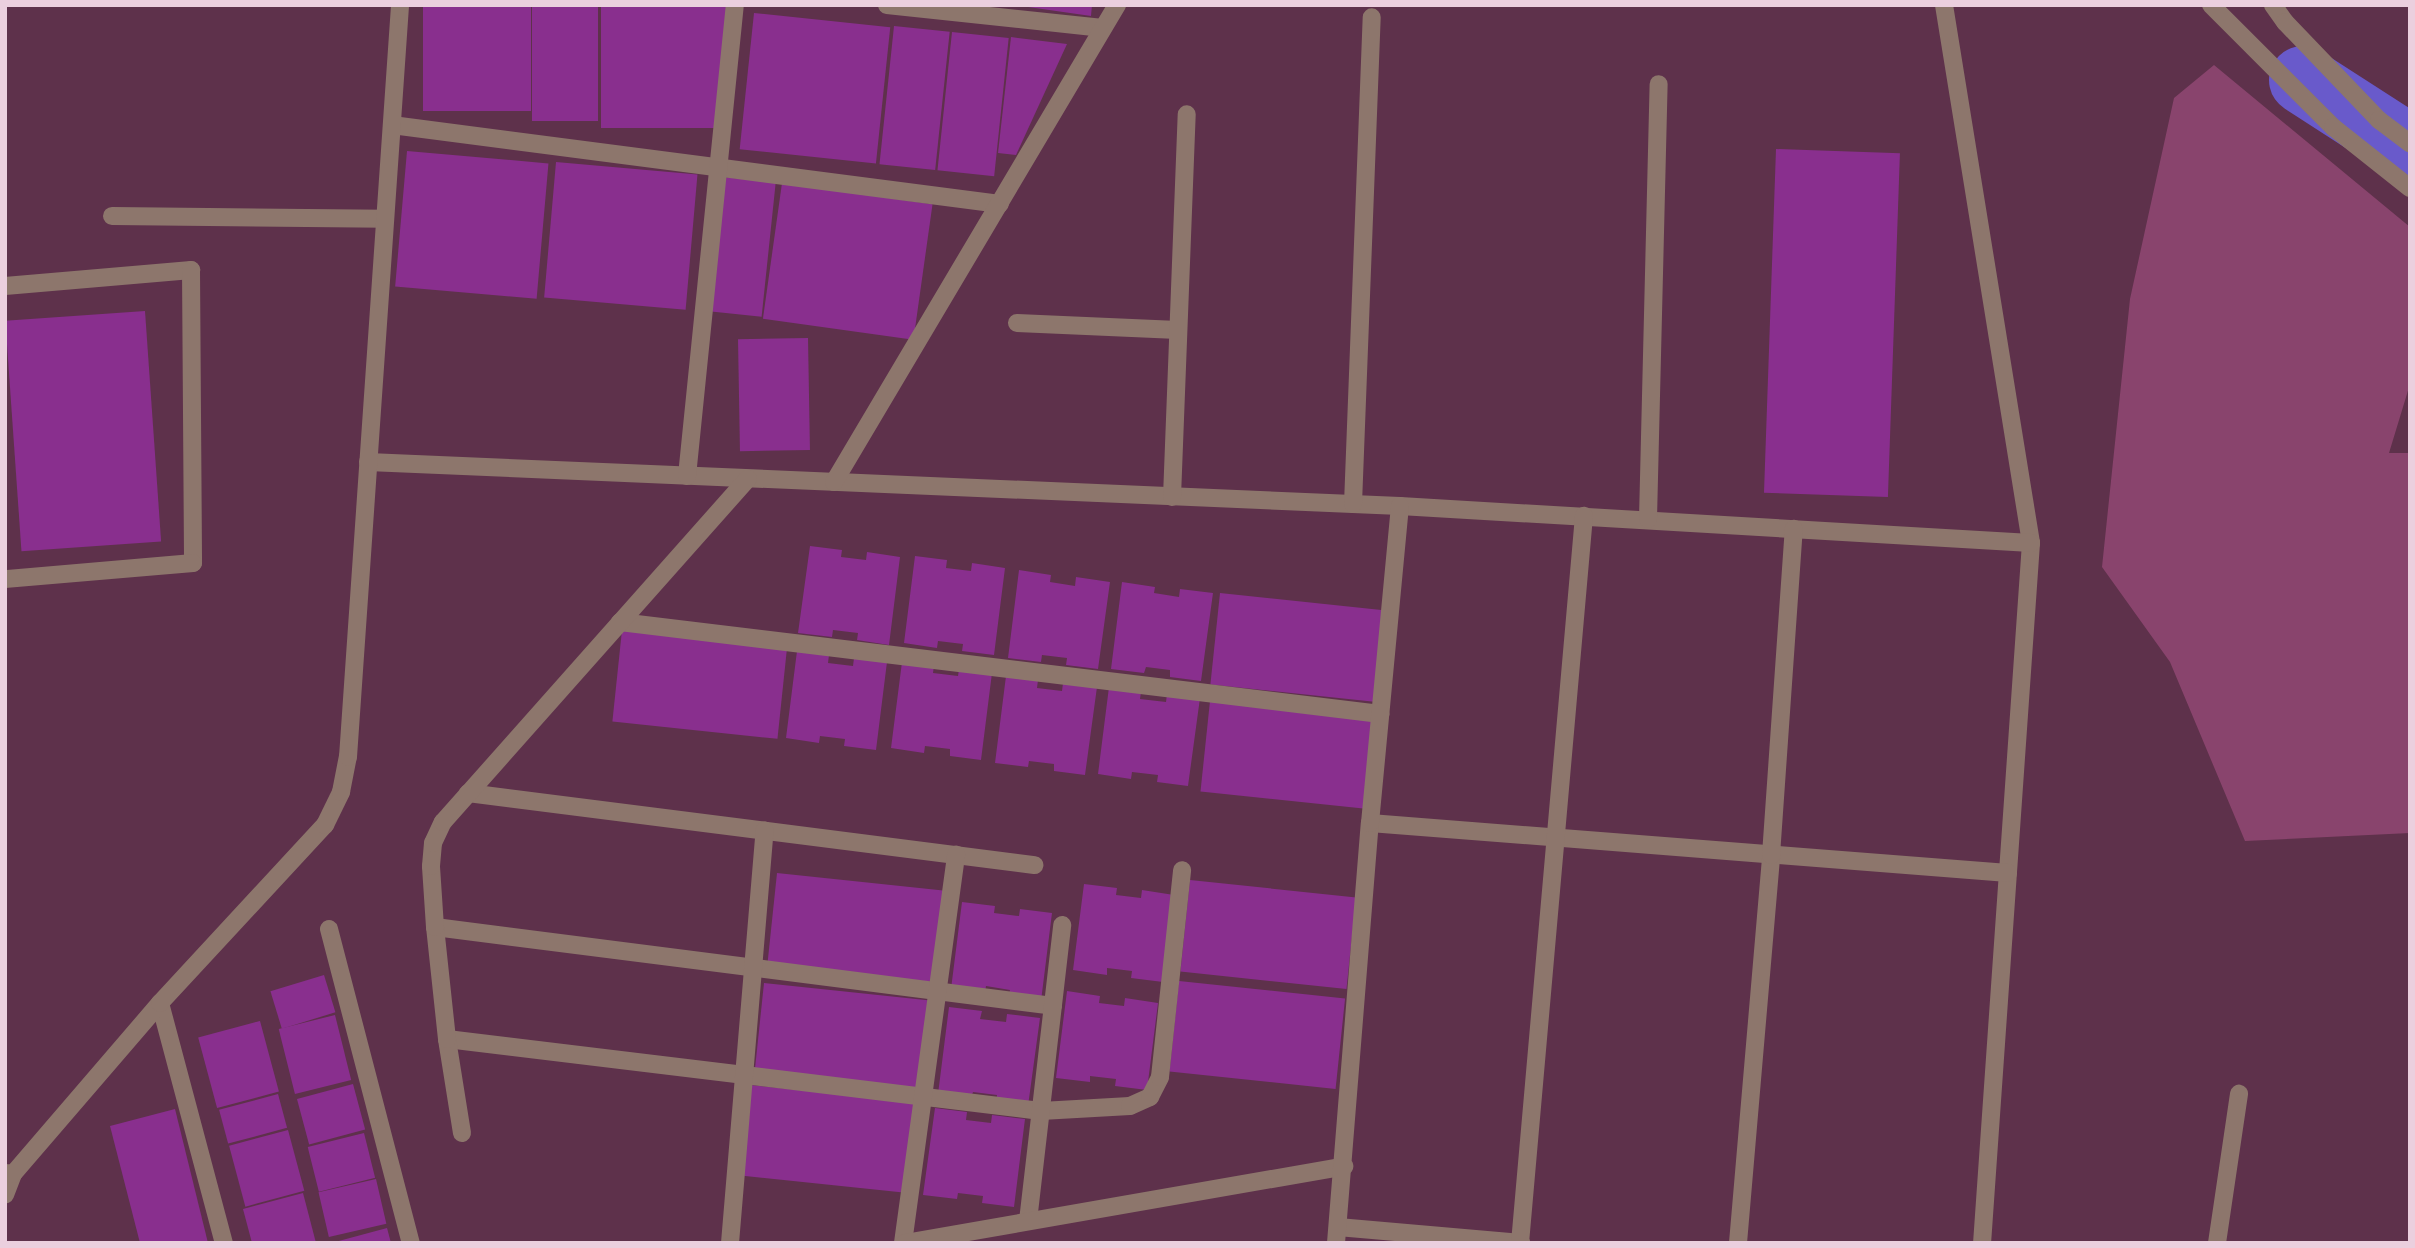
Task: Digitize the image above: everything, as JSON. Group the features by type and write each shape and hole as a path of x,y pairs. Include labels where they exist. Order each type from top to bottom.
{"street":[{"path":"5,1195 9,1173 160,1003 325,825 341,792 348,757 400,5"},
{"path":"687,477 735,5"},
{"path":"887,5 1103,28"},
{"path":"834,482 1117,5"},
{"path":"1944,5 2031,543 1982,1243"},
{"path":"2211,5 2333,127 2410,188"},
{"path":"2273,5 2285,22 2379,120 2410,143"},
{"path":"1353,505 1372,17"},
{"path":"1648,520 1659,84"},
{"path":"1172,497 1187,114"},
{"path":"391,125 1000,204"},
{"path":"111,216 385,219"},
{"path":"5,286 191,270 193,563 5,579"},
{"path":"1017,323 1178,330"},
{"path":"369,462 1400,506 2031,543"},
{"path":"462,1133 447,1040 435,927 431,866 433,843 443,822 468,793 748,479"},
{"path":"1400,506 1370,822 1337,1235 1521,1243 1584,516"},
{"path":"1738,1243 1771,855 1794,528"},
{"path":"620,622 1380,714"},
{"path":"468,793 1034,865"},
{"path":"1370,822 2008,873"},
{"path":"730,1243 765,830"},
{"path":"956,855 904,1243 1344,1166"},
{"path":"447,1040 1041,1111 1130,1106 1150,1097 1160,1077 1182,870"},
{"path":"1028,1221 1062,925"},
{"path":"435,927 1053,1006"},
{"path":"329,929 411,1243"},
{"path":"160,1003 224,1243"},
{"path":"2217,1243 2239,1094"}],"shaded area":[{"path":"2214,65 2410,227 2410,384 2389,453 2410,453 2410,833 2245,841 2170,662 2102,567 2130,299 2174,98"}],"building":[{"path":"423,5 531,5 531,111 423,111"},
{"path":"532,5 598,5 598,121 532,121"},
{"path":"601,5 726,5 726,128 601,128"},
{"path":"1015,5 1092,5 1091,16"},
{"path":"754,13 890,27 876,164 740,149"},
{"path":"894,26 950,32 935,170 879,164"},
{"path":"952,32 1009,38 994,176 937,170"},
{"path":"1011,37 1067,44 1016,155 998,153"},
{"path":"1776,149 1900,153 1888,497 1764,493"},
{"path":"407,151 548,163 537,299 395,286"},
{"path":"556,162 697,174 686,310 544,297"},
{"path":"723,177 776,183 762,317 709,311"},
{"path":"782,183 933,204 913,340 763,319"},
{"path":"145,311 161,541 21,551 5,321"},
{"path":"808,338 810,450 740,451 738,339"},
{"path":"810,546 842,550 841,557 866,560 867,552 900,557 889,645 857,640 858,633 833,630 832,637 798,633"},
{"path":"915,556 947,560 946,568 971,571 972,563 1005,568 994,655 962,651 963,644 938,641 937,648 904,643"},
{"path":"1019,570 1051,575 1050,582 1075,586 1076,577 1110,582 1098,669 1066,665 1067,658 1042,655 1041,662 1008,658"},
{"path":"1122,582 1155,587 1154,593 1179,597 1180,589 1213,593 1201,681 1170,677 1170,670 1146,667 1144,673 1111,669"},
{"path":"1220,593 1386,610 1376,702 1210,684"},
{"path":"622,630 787,647 777,739 612,721"},
{"path":"797,651 829,655 828,663 853,666 854,658 887,662 876,750 844,746 845,739 820,736 819,743 786,738"},
{"path":"902,662 934,666 933,673 958,676 959,669 992,673 981,760 950,756 950,749 925,746 924,753 891,748"},
{"path":"1006,676 1038,680 1037,688 1062,691 1063,683 1097,687 1085,775 1054,771 1054,764 1029,761 1028,767 995,763"},
{"path":"1109,687 1141,692 1140,699 1166,702 1167,694 1200,698 1188,786 1157,782 1158,775 1132,772 1131,779 1098,774"},
{"path":"1210,701 1375,718 1366,809 1200,792"},
{"path":"777,873 943,890 933,982 767,964"},
{"path":"1190,880 1356,897 1346,989 1180,971"},
{"path":"1084,884 1117,888 1116,895 1141,898 1142,890 1174,895 1163,982 1131,978 1132,971 1107,968 1107,975 1073,970"},
{"path":"962,902 995,906 994,913 1019,916 1020,909 1052,913 1041,1001 1009,996 1010,990 986,986 985,993 951,989"},
{"path":"324,975 335,1012 282,1029 270,991"},
{"path":"1179,981 1345,998 1336,1089 1169,1072"},
{"path":"764,983 930,1000 921,1091 754,1074"},
{"path":"1067,991 1100,996 1099,1003 1124,1006 1125,998 1158,1003 1147,1090 1115,1086 1116,1079 1090,1076 1090,1082 1056,1078"},
{"path":"949,1007 982,1011 980,1019 1006,1022 1007,1014 1040,1018 1028,1106 996,1102 997,1095 973,1092 971,1098 938,1094"},
{"path":"335,1015 351,1080 295,1094 279,1029"},
{"path":"260,1021 279,1092 217,1108 198,1038"},
{"path":"353,1084 365,1129 309,1144 297,1099"},
{"path":"750,1085 915,1102 906,1193 740,1176"},
{"path":"278,1094 287,1128 228,1144 219,1110"},
{"path":"935,1108 967,1112 966,1120 991,1123 992,1115 1025,1119 1014,1207 982,1203 983,1196 958,1193 957,1199 923,1195"},
{"path":"175,1109 208,1243 140,1243 110,1126"},
{"path":"288,1130 304,1191 245,1207 229,1146"},
{"path":"364,1133 375,1178 319,1192 308,1147"},
{"path":"376,1179 386,1224 329,1237 319,1192"},
{"path":"303,1193 316,1243 252,1243 243,1209"},
{"path":"387,1228 391,1243 335,1243 335,1242"}],"waterway":[{"path":"2303,80 2410,149"}]}
